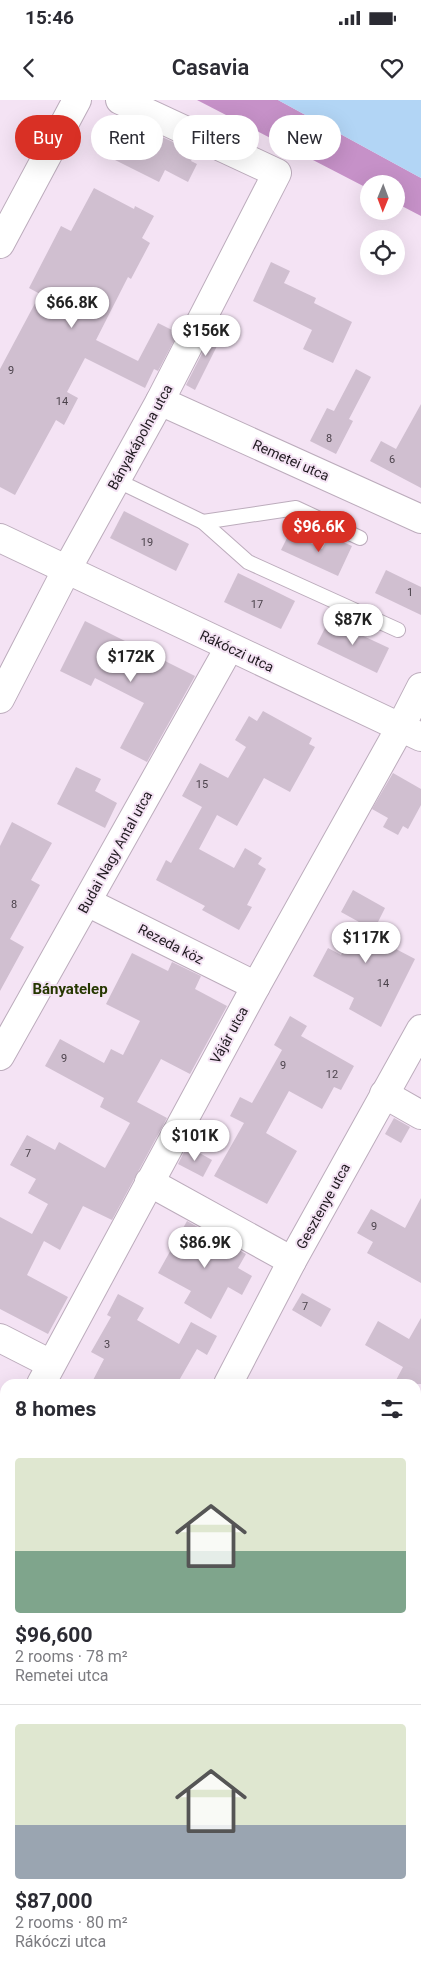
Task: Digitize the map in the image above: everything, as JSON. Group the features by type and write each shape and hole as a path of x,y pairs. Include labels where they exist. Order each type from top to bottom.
{"street":[{"path":"0,244 76,100"},
{"name":"Bányakápolna utca","path":"0,699 67,569 160,401 276,173 120,100"},
{"name":"Remetei utca","path":"160,401 421,519"},
{"name":"Rákóczi utca","path":"0,538 229,648 411,732"},
{"name":"Budai Nagy Antal utca","path":"0,1056 229,648"},
{"name":"Vájár utca","path":"46,1374 256,986 411,732 421,687"},
{"path":"411,732 421,758"},
{"name":"Rezeda köz","path":"87,902 256,986"},
{"name":"Gesztenye utca","path":"231,1379 292,1261 421,1029"},
{"path":"384,1094 421,1115"},
{"path":"149,1182 292,1261"},
{"path":"0,1338 46,1374"}],"lane":[{"path":"116,480 203,522 248,562 398,630"},
{"path":"203,522 296,508 360,538"}],"shaded area":[{"path":"197,100 278,100 306,115 269,115 269,137 259,132 259,115 226,115"},
{"path":"341,134 421,178 421,216 405,208 405,175 360,175 360,184 313,160 341,160"}],"water":[{"path":"278,100 421,100 421,178 341,134 341,115 306,115"}],"building":[{"path":"163,137 173,142 173,160 191,160 197,164 188,182 165,170 159,182 115,160 163,160"},
{"path":"94,188 134,209 135,206 154,216 142,238 150,243 131,279 128,277 96,340 138,361 158,323 178,333 158,371 154,369 145,388 85,358 67,392 78,398 64,425 56,420 15,495 0,487 0,369 40,294 29,288 61,226 71,231"},
{"path":"271,262 290,271 284,283 316,298 314,303 352,322 333,363 303,349 312,330 253,301"},
{"path":"217,324 226,328 195,390 186,385"},
{"path":"356,369 371,377 349,419 353,421 336,454 310,441 327,408 334,411"},
{"path":"421,404 421,488 370,461 381,441 396,449"},
{"path":"124,511 189,544 176,571 110,538"},
{"path":"290,532 322,549 329,536 352,546 338,576 281,550"},
{"path":"386,570 421,587 421,615 375,593"},
{"path":"238,573 295,601 281,629 224,602"},
{"path":"329,620 389,648 377,673 317,644"},
{"path":"85,621 195,676 147,762 120,748 144,703 95,678 91,686 60,671"},
{"path":"263,711 312,738 309,744 315,747 290,792 264,778 237,826 217,815 199,849 234,868 245,848 262,858 258,864 266,869 247,905 252,907 239,930 202,910 205,906 156,880 166,860 171,863 202,807 182,796 200,763 228,778 246,747 235,740 249,716 257,721"},
{"path":"76,767 101,779 95,791 117,803 105,828 57,804"},
{"path":"393,773 421,789 421,805 408,829 403,826 398,835 383,827 388,818 372,809"},
{"path":"12,822 52,843 31,880 40,885 10,939 24,947 0,991 0,846"},
{"path":"353,890 385,908 371,936 415,959 381,1027 349,1009 354,998 313,976 328,948 341,955 359,922 341,912"},
{"path":"132,953 168,971 172,962 201,976 195,989 227,1006 190,1074 161,1059 137,1102 167,1118 112,1220 83,1206 60,1250 44,1241 27,1275 68,1297 48,1334 0,1309 0,1217 32,1234 48,1204 28,1193 36,1179 10,1165 27,1135 55,1150 59,1142 105,1168 130,1123 100,1107 104,1098 45,1066 60,1039 104,1063 111,1049 123,1055 140,1021 106,1004"},
{"path":"290,1016 307,1026 301,1036 354,1066 341,1090 334,1087 322,1109 289,1091 266,1133 297,1151 267,1204 214,1176 244,1123 230,1116 240,1097 252,1103 282,1050 274,1045"},
{"path":"394,1118 410,1127 401,1143 385,1134"},
{"path":"187,1146 212,1160 203,1177 178,1164"},
{"path":"421,1198 421,1283 367,1253 373,1242 357,1233 371,1209 405,1228"},
{"path":"187,1221 246,1254 238,1268 252,1276 242,1295 228,1287 211,1319 184,1303 191,1291 158,1273"},
{"path":"302,1293 331,1309 321,1327 292,1310"},
{"path":"118,1294 144,1308 137,1320 179,1344 191,1322 217,1336 207,1355 197,1349 180,1379 94,1379 104,1359 91,1352 111,1317 107,1315"},
{"path":"421,1318 421,1379 397,1379 403,1367 365,1345 378,1321 409,1339"}],"district":[{"name":"Bányatelep","path":"70,989"}]}
